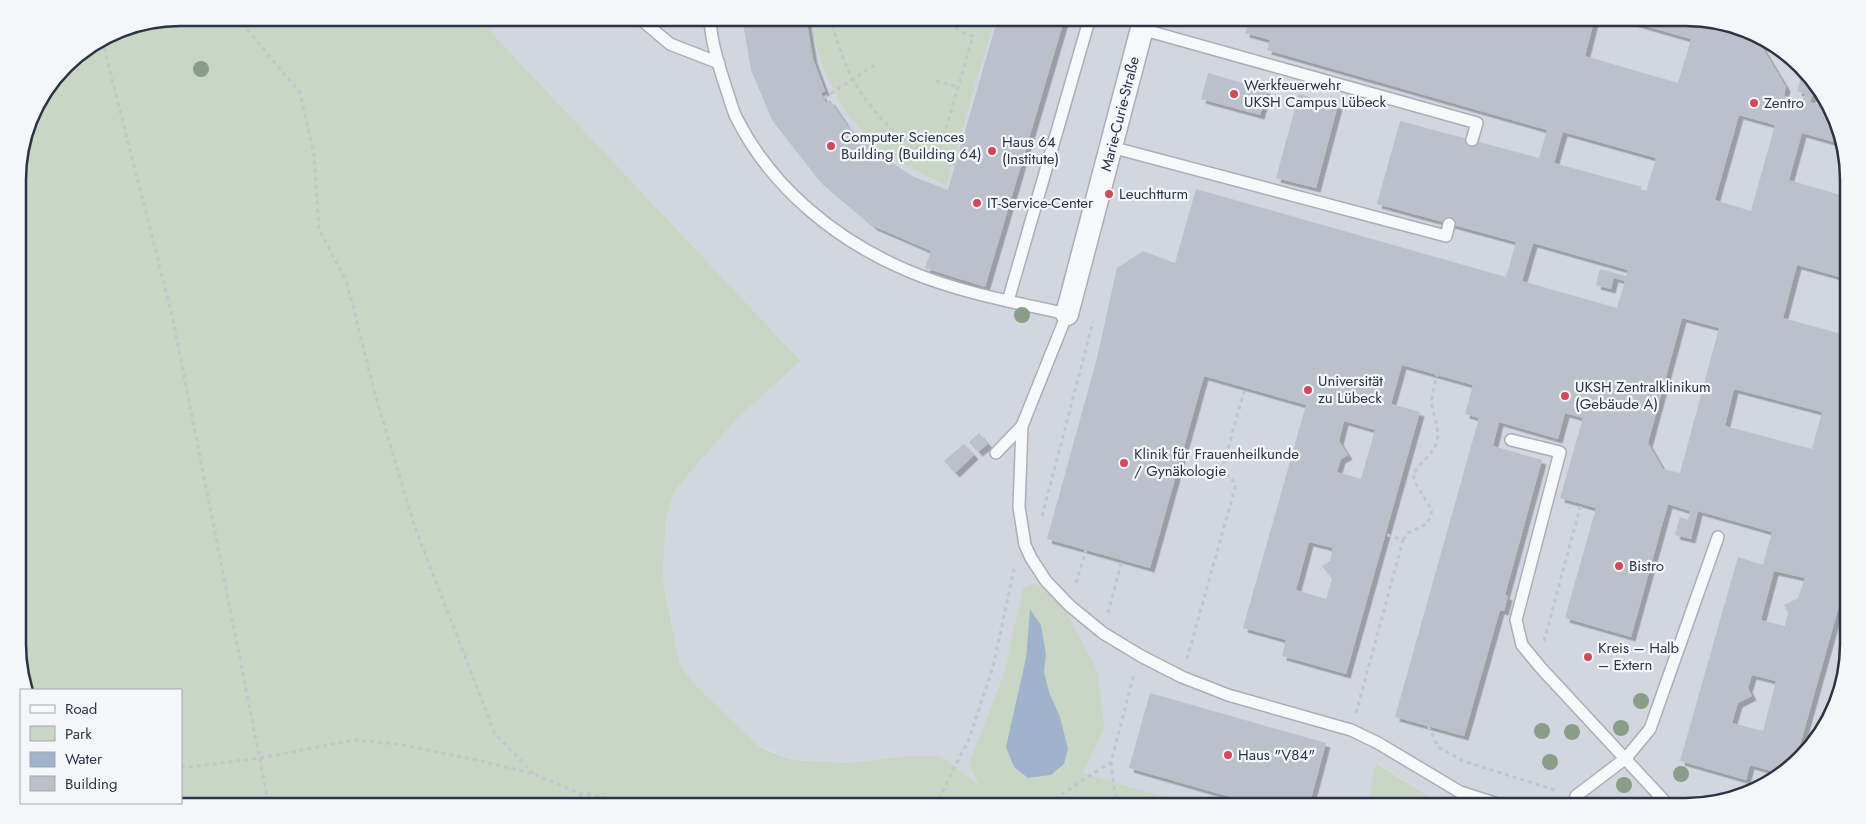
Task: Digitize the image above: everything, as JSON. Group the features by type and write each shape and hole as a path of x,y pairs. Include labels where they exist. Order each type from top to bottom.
{"street":[{"name":"Marie-Curie-Straße","path":"1066,314 1142,26"}],"lane":[{"path":"648,26 670,44 719,63"},
{"path":"712,26 719,63 737,119 771,172 812,213 856,244 906,270 958,289 1066,314 1022,426 1018,501 1025,545 1031,558 1046,581 1070,606 1103,633 1141,656 1182,677 1228,695 1351,730 1378,743 1460,792 1476,797"},
{"path":"1008,300 1088,26"},
{"path":"1153,26 1477,123 1472,140"},
{"path":"1111,147 1446,236 1449,224"},
{"path":"996,453 1022,426"},
{"path":"1511,440 1560,452 1516,620 1522,645 1540,668 1661,797"},
{"path":"1579,797 1626,758 1650,729 1718,538"}],"path":[{"path":"244,26 300,93 314,155 319,230 347,283 375,394 414,525 495,734 534,774"},
{"path":"834,26 843,61 852,80 860,93 884,122 910,143 937,160 955,164"},
{"path":"937,160 973,36 960,33 954,26"},
{"path":"104,47 172,315 267,798"},
{"path":"824,98 878,63"},
{"path":"936,81 958,87"},
{"path":"1808,98 1815,98"},
{"path":"1031,558 1087,345"},
{"path":"1351,730 1403,540 1408,533 1428,523 1432,510 1417,486 1413,475 1418,466 1434,449 1437,441 1438,429 1432,404 1437,375"},
{"path":"1182,677 1236,484 1222,469 1245,388"},
{"path":"1540,668 1543,644 1581,504"},
{"path":"1385,534 1403,540"},
{"path":"1070,606 1086,550"},
{"path":"1103,633 1122,560"},
{"path":"940,797 958,764 972,730 993,667 1014,569"},
{"path":"1117,797 1111,762 1134,672 1141,656"},
{"path":"1428,726 1438,748 1463,761 1563,797"},
{"path":"182,765 190,767 260,758 355,740 398,744 476,760 534,774 579,793 608,798"},
{"path":"1057,797 1111,762"},
{"path":"579,793 583,798"}],"shaded area":[{"name":"Universität zu Lübeck","path":"486,26 1685,26 1716,29 1744,38 1763,47 1779,58 1795,71 1808,87 1819,103 1828,122 1838,160 1840,181 1840,643 1837,674 1832,693 1819,721 1808,737 1795,753 1779,766 1763,777 1735,790 1716,795 1696,797 1430,797 1377,763 1369,797 1167,797 1083,773 980,786 941,756 904,756 849,763 795,760 758,746 693,682 680,665 663,572 666,519 675,490 737,419 801,361"}],"green space":[{"path":"181,26 486,26 801,361 737,419 675,490 666,519 663,572 680,665 693,682 758,746 772,752 795,760 849,763 904,756 941,756 979,785 969,764 1003,676 1023,589 1034,583 1051,593 1067,614 1097,670 1104,727 1083,773 1167,797 182,798 182,689 34,689 28,664 26,643 27,170 32,141 47,103 65,79 95,52 131,34 160,28","holes":["1030,610 1046,654 1044,672 1049,692 1060,717 1064,764 1051,775 1028,778 1026,658"]},
{"path":"812,26 993,26 946,185 901,163 886,153 859,128 829,82"},
{"path":"1376,763 1430,797 1369,797"}],"water":[{"path":"1030,609 1041,625 1046,654 1044,672 1049,692 1060,717 1068,749 1064,764 1051,775 1028,778 1014,767 1006,747 1026,658"}],"building":[{"name":"Computer Sciences Building (Building 64)","path":"744,26 808,26 813,59 825,91 821,93 826,103 830,100 847,125 879,154 912,176 948,190 995,26 1062,26 985,287 925,268 931,251 873,226 818,179 772,120 751,70"},
{"name":"UKSH Zentralklinikum (Gebäude A)","path":"1247,26 1593,26 1585,56 1678,83 1691,39 1646,26 1685,26 1716,29 1744,38 1762,46 1786,87 1784,96 1803,101 1805,94 1797,91 1801,78 1808,87 1814,96 1812,95 1810,102 1820,105 1834,142 1802,133 1789,180 1840,195 1840,277 1797,265 1783,318 1840,334 1840,602 1799,748 1779,766 1772,771 1750,765 1746,780 1680,761 1738,557 1763,565 1772,532 1698,511 1691,539 1675,535 1680,517 1688,520 1690,511 1668,504 1631,637 1565,618 1596,508 1560,498 1583,418 1565,413 1558,439 1499,422 1493,446 1542,460 1505,595 1508,596 1504,611 1500,610 1464,736 1395,717 1479,418 1465,414 1473,385 1402,365 1391,404 1420,412 1346,674 1282,656 1286,640 1243,628 1306,405 1204,376 1150,568 1047,539 1097,358 1117,268 1143,251 1175,263 1196,189 1506,277 1516,242 1377,204 1400,121 1539,158 1547,130 1267,50 1270,40 1245,33","holes":["1739,115 1775,125 1751,211 1715,200","1563,132 1656,158 1646,192 1640,190 1642,187 1554,163","1533,243 1628,270 1626,276 1600,269 1596,285 1611,289 1614,278 1625,281 1617,308 1522,281","1682,318 1719,328 1680,473 1663,469 1648,443","1734,389 1822,412 1812,449 1725,426","1344,421 1375,430 1361,479 1337,472 1341,459 1348,455 1339,441","1309,542 1333,548 1330,561 1322,566 1332,579 1326,599 1296,590","1774,571 1805,578 1798,598 1784,605 1788,613 1785,626 1761,620","1752,675 1776,681 1763,731 1732,723 1738,703 1752,696 1748,688"]},
{"name":"Werkfeuerwehr UKSH Campus Lübeck","path":"1208,73 1267,90 1260,115 1201,99"},
{"path":"1299,94 1338,105 1316,188 1276,178"},
{"path":"979,433 988,444 978,452 969,442"},
{"path":"964,444 974,455 955,473 944,461"},
{"name":"Haus \"V84\"","path":"1150,693 1326,743 1311,797 1232,797 1129,768"}],"place":[{"name":"Werkfeuerwehr UKSH Campus Lübeck","path":"1234,94"},
{"name":"Zentro","path":"1754,103"},
{"name":"Computer Sciences Building (Building 64)","path":"831,146"},
{"name":"Haus 64 (Institute)","path":"992,151"},
{"name":"Leuchtturm","path":"1109,194"},
{"name":"IT-Service-Center","path":"977,203"},
{"name":"Universität zu Lübeck","path":"1308,390"},
{"name":"UKSH Zentralklinikum (Gebäude A)","path":"1565,396"},
{"name":"Klinik für Frauenheilkunde / Gynäkologie","path":"1124,463"},
{"name":"Bistro","path":"1619,566"},
{"name":"Kreis – Halb – Extern","path":"1588,657"},
{"name":"Haus \"V84\"","path":"1228,755"}]}
